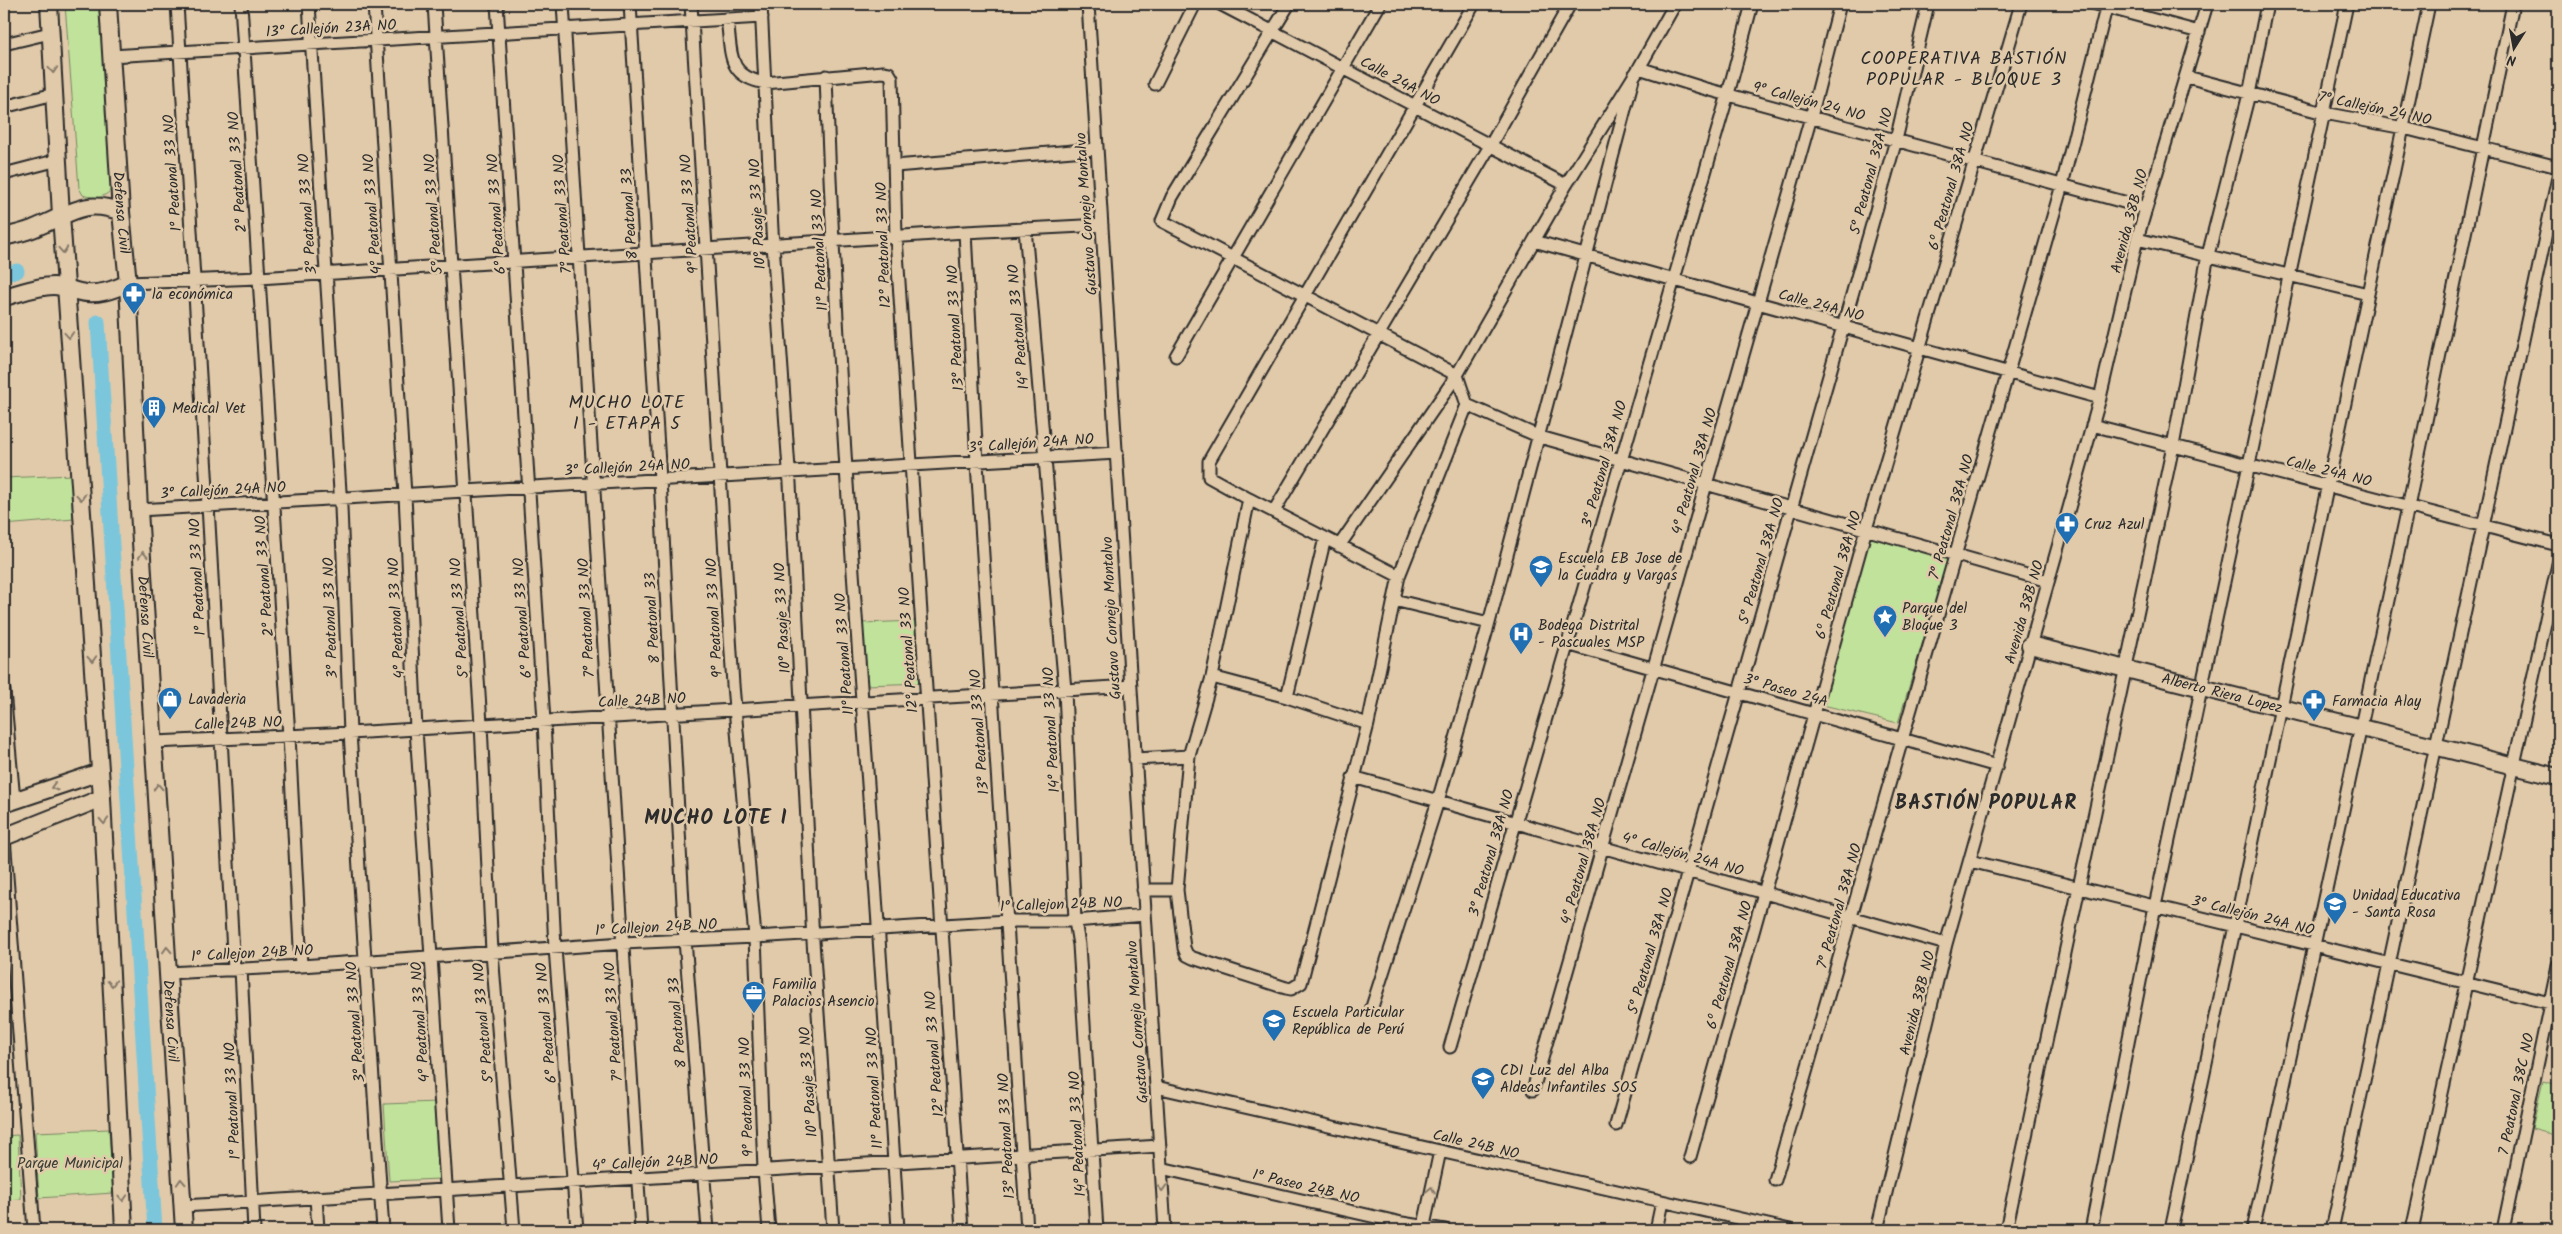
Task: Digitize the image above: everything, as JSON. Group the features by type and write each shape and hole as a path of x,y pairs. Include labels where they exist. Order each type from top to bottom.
{"street":[{"path":"49,4 61,215 102,798 124,1230"},
{"name":"Defensa Civil","path":"108,4 121,212 128,283 184,1230"},
{"name":"1° Peatonal 33 NO","path":"177,4 208,505 220,738 254,1230"},
{"name":"2° Peatonal 33 NO","path":"241,4 289,736 301,966"},
{"name":"3° Peatonal 33 NO","path":"309,4 340,498 350,733 383,1230"},
{"name":"4° Peatonal 33 NO","path":"374,4 405,495 416,729 449,1230"},
{"name":"5° Peatonal 33 NO","path":"434,4 481,724 492,952 514,1230"},
{"name":"6° Peatonal 33 NO","path":"497,4 544,721 554,948 577,1230"},
{"name":"7° Peatonal 33 NO","path":"563,4 641,1230"},
{"name":"8 Peatonal 33","path":"630,4 660,480 684,940 708,1230"},
{"name":"9° Peatonal 33 NO","path":"691,4 735,710 755,937 764,1170 769,1230"},
{"name":"10° Pasaje 33 NO","path":"761,4 802,706 813,932 833,1230"},
{"name":"Gustavo Cornejo Montalvo","path":"1088,4 1165,1230"},
{"path":"1155,84 1195,4"},
{"name":"Calle 24A NO","path":"1220,4 1566,185"},
{"path":"1249,499 1212,677 1189,756 1177,890 1184,948 1188,955 1291,989 1301,983 1368,724 1399,576 1467,405 1457,375 1378,332 1162,221 1172,197 1289,4"},
{"path":"1176,356 1380,4"},
{"path":"1399,576 1209,477 1209,462 1474,4"},
{"path":"1274,511 1378,332 1490,146 1570,4"},
{"path":"1339,546 1457,375 1566,185 1637,72 1675,4"},
{"name":"3° Peatonal 38A NO","path":"1450,1047 1728,94 1752,4"},
{"name":"4° Peatonal 38A NO","path":"1534,1090 1811,117 1840,4"},
{"name":"5° Peatonal 38A NO","path":"1616,1125 1896,140 1928,4"},
{"name":"6º Peatonal 38A NO","path":"1690,1157 1866,529 2021,4"},
{"name":"Avenida 38B NO","path":"1878,1230 1946,944 2100,398 2137,239 2187,77 2207,4"},
{"path":"2006,1230 2173,446 2208,255 2249,94 2266,4"},
{"path":"2091,1230 2155,906 2347,4"},
{"path":"2171,1230 2429,4"},
{"path":"2253,1230 2408,507 2513,4"},
{"path":"2103,5 2199,32"},
{"name":"7° Peatonal 38A NO","path":"1775,1180 2062,185 2103,5"},
{"name":"13° Callejón 23A NO","path":"111,56 762,17"},
{"path":"727,19 735,67 742,75 751,80 765,83 826,76"},
{"path":"4,44 50,33"},
{"name":"12° Peatonal 33 NO","path":"826,76 884,72 889,73 892,78 896,237 940,925 962,1230"},
{"path":"1371,1010 1438,801 1489,623 1637,72"},
{"name":"9° Callejón 24 NO","path":"1637,72 1728,94 2146,208"},
{"name":"11° Peatonal 33 NO","path":"826,76 832,241 862,702 880,928 898,1230"},
{"name":"7° Callejón 24 NO","path":"2187,77 2324,113 2404,128 2558,167"},
{"path":"4,107 54,94"},
{"path":"895,166 1097,149"},
{"path":"4,174 58,160"},
{"path":"2332,1230 2558,177"},
{"path":"4,237 35,229 61,215 91,205 106,206 121,212"},
{"path":"4,297 41,287 66,286 80,292 98,293 114,290 128,283 194,282 1025,228 1102,225"},
{"name":"14° Peatonal 33 NO","path":"1025,228 1065,690 1075,921 1079,945 1097,1230"},
{"name":"13° Peatonal 33 NO","path":"964,232 977,462 1027,1230"},
{"path":"2137,239 2368,294"},
{"name":"Calle 24A NO","path":"1534,241 2100,398"},
{"path":"1467,405 1540,437 2048,581"},
{"name":"Calle 24A NO","path":"2092,425 2558,545"},
{"name":"3° Callejón 24A NO","path":"140,510 1117,453"},
{"path":"1287,697 1325,538"},
{"path":"2412,1230 2558,564"},
{"path":"1394,600 1489,623"},
{"name":"3° Paseo 24A","path":"1567,644 1996,766"},
{"name":"Alberto Riera Lopez","path":"2030,645 2558,777"},
{"path":"1212,677 1287,697 1368,724"},
{"name":"Calle 24B NO","path":"155,742 350,733 1131,686"},
{"path":"4,691 9,802 100,772"},
{"path":"1135,759 1189,756"},
{"name":"4° Callejón 24A NO","path":"1354,777 1946,944"},
{"path":"34,1230 4,837 102,798"},
{"name":"3° Callejón 24A NO","path":"1970,861 2554,1004"},
{"path":"1143,890 1177,890"},
{"name":"1° Callejon 24B NO","path":"168,972 237,970 623,943 755,937 880,928 1006,921 1075,921 1145,915"},
{"name":"7 Peatonal 38C NO","path":"2503,1230 2554,1004 2558,965"},
{"name":"Calle 24B NO","path":"1156,1087 1790,1230"},
{"name":"4° Callejón 24B NO","path":"182,1206 1160,1146"},
{"path":"1423,1228 1440,1151"},
{"name":"1° Paseo 24B NO","path":"1161,1168 1423,1228 1445,1230"},
{"path":"316,1197 318,1230"},
{"path":"1656,1230 1662,1202"}],"green space":[{"path":"65,4 103,4 114,186 108,193 96,198 83,195 79,188"},
{"path":"72,475 74,519 4,525 4,478"},
{"path":"1870,537 1948,559 1898,723 1823,705"},
{"path":"918,621 922,683 865,685 862,623"},
{"path":"2543,1081 2558,1085 2558,1136 2532,1129"},
{"path":"437,1102 441,1179 389,1181 384,1104"},
{"name":"Parque Municipal","path":"109,1129 113,1193 39,1198 35,1132"},
{"name":"Parque Municipal","path":"18,1135 21,1199 4,1200 4,1136"}],"waterway":[{"path":"4,274 17,271"},
{"path":"98,322 155,1230"}],"place":[{"name":"la económica","path":"134,315"},
{"name":"Medical Vet","path":"154,429"},
{"name":"Cruz Azul","path":"2067,545"},
{"name":"Escuela EB Jose de la Cuadra y Vargas","path":"1541,588"},
{"name":"Parque del Bloque 3","path":"1885,638"},
{"name":"Bodega Distrital - Pascuales MSP","path":"1521,655"},
{"name":"Lavaderia","path":"170,720"},
{"name":"Farmacia Alay","path":"2314,722"},
{"name":"Unidad Educativa - Santa Rosa","path":"2335,925"},
{"name":"Familia Palacios Asencio","path":"754,1014"},
{"name":"Escuela Particular República de Perú","path":"1274,1042"},
{"name":"CDI Luz del Alba Aldeas Infantiles SOS","path":"1483,1100"}],"district":[{"name":"COOPERATIVA BASTIÓN POPULAR - BLOQUE 3","path":"1964,68"},
{"name":"MUCHO LOTE I - ETAPA 5","path":"627,412"},
{"name":"BASTIÓN POPULAR","path":"1986,802"},
{"name":"MUCHO LOTE I","path":"716,817"}]}
